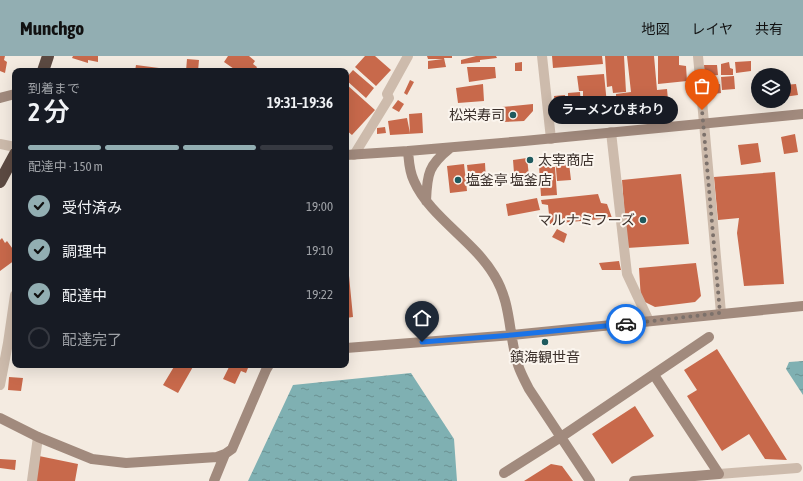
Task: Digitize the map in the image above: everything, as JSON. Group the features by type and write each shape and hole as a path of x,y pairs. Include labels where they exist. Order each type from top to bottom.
{"highway":[{"path":"44,68 48,56"},
{"path":"0,182 12,160"}],"street":[{"path":"350,155 389,98 387,94 408,56"},
{"path":"542,56 551,139"},
{"path":"698,56 720,313"},
{"path":"0,98 12,95"},
{"path":"350,155 551,139 803,114"},
{"path":"611,132 627,274 649,321"},
{"path":"0,144 12,146"},
{"path":"426,201 426,182 430,171 438,158 450,148"},
{"path":"408,151 409,165 413,180 426,201 484,261 503,291 509,315 517,364 521,374 590,481"},
{"path":"349,348 512,335 720,313 803,306"},
{"path":"0,385 4,341 12,308"},
{"path":"504,473 561,437 710,337"},
{"path":"0,418 38,437 92,459 126,463 217,456 225,454 232,449 267,368"},
{"path":"654,375 719,474"},
{"path":"32,481 38,437"},
{"path":"214,481 225,454"},
{"path":"634,481 797,468"}],"water":[{"path":"803,361 803,395 786,369 789,362"},
{"path":"411,373 454,439 457,481 248,481 293,385"}],"building":[{"path":"0,56 5,56 4,60 7,62 5,73 0,71"},
{"path":"73,56 98,56 98,62 88,60 88,63 72,58"},
{"path":"228,56 249,56 255,61 253,64 257,67 233,68 224,62"},
{"path":"365,56 375,56 391,70 376,86 355,67"},
{"path":"427,56 452,56 452,58 444,58 446,67 428,69 428,61 443,59 428,59"},
{"path":"476,56 496,56 497,58 461,64 461,60"},
{"path":"552,56 602,56 603,64 553,68"},
{"path":"605,56 624,56 626,92 613,93 612,86 607,87"},
{"path":"627,56 654,56 657,90 667,89 669,111 616,115 616,94 631,92"},
{"path":"658,56 679,56 679,65 686,66 687,81 658,84"},
{"path":"187,59 199,60 198,68 186,68"},
{"path":"751,61 751,71 736,73 735,62"},
{"path":"522,62 522,71 515,71 515,63"},
{"path":"729,62 730,68 733,69 733,75 721,75 721,64"},
{"path":"136,65 159,68 136,68"},
{"path":"704,65 717,65 718,75 705,77"},
{"path":"467,67 495,67 496,78 469,82"},
{"path":"353,70 374,88 366,98 349,83 349,75"},
{"path":"604,74 607,104 583,107 583,91 579,91 577,76"},
{"path":"734,76 735,89 722,90 721,77"},
{"path":"410,80 414,82 407,95 404,93"},
{"path":"483,84 484,101 458,103 456,88"},
{"path":"720,84 721,93 707,95 706,85"},
{"path":"791,84 796,84 798,95 791,96"},
{"path":"349,87 375,110 352,135 349,132"},
{"path":"580,92 581,105 568,106 568,93"},
{"path":"565,95 566,105 555,106 554,96"},
{"path":"398,100 404,104 399,112 392,108"},
{"path":"533,104 533,111 524,121 503,122 502,107"},
{"path":"422,113 423,133 390,135 388,121 407,118 410,133 409,114"},
{"path":"385,127 386,133 377,134 377,128"},
{"path":"795,134 798,152 784,154 781,137"},
{"path":"758,143 761,162 741,165 738,145"},
{"path":"568,155 571,180 557,181 555,156"},
{"path":"527,158 530,185 515,186 513,160"},
{"path":"485,163 486,181 469,183 467,165"},
{"path":"464,164 467,191 450,193 447,166"},
{"path":"550,165 550,167 555,167 557,195 541,196 539,166"},
{"path":"775,172 784,284 744,286 737,233 739,218 718,220 714,177"},
{"path":"681,174 689,244 627,248 622,180"},
{"path":"598,194 601,203 607,204 612,218 550,224 548,205 542,204 541,200"},
{"path":"537,198 540,210 508,216 506,204"},
{"path":"557,229 567,234 564,243 552,237"},
{"path":"2,238 5,243 7,241 12,248 12,262 0,271 0,240"},
{"path":"619,261 621,270 602,270 599,263"},
{"path":"696,263 701,296 695,302 655,307 641,300 639,268"},
{"path":"349,276 353,317 349,318"},
{"path":"717,349 787,460 765,459 749,434 722,451 687,396 697,390 684,370"},
{"path":"173,368 192,368 178,393 163,385"},
{"path":"228,368 248,368 246,373 241,371 235,384 223,379"},
{"path":"9,377 23,378 21,391 8,390"},
{"path":"635,406 654,436 612,464 592,434"},
{"path":"39,456 78,464 75,481 33,481"},
{"path":"0,459 16,460 15,470 0,468"},
{"path":"551,464 562,466 573,481 524,481"}],"way so far":[{"path":"626,324 720,313 702,110"}],"place":[{"name":"ラーメンひまわり","path":"702,110"},
{"name":"松栄寿司","path":"513,115"},
{"name":"太宰商店","path":"530,160"},
{"name":"塩釜亭 塩釜店","path":"458,180"},
{"name":"マルナミフーズ","path":"643,220"},
{"name":"鎮海観世音","path":"545,342"}],"route":[{"path":"422,342 626,324"}]}
